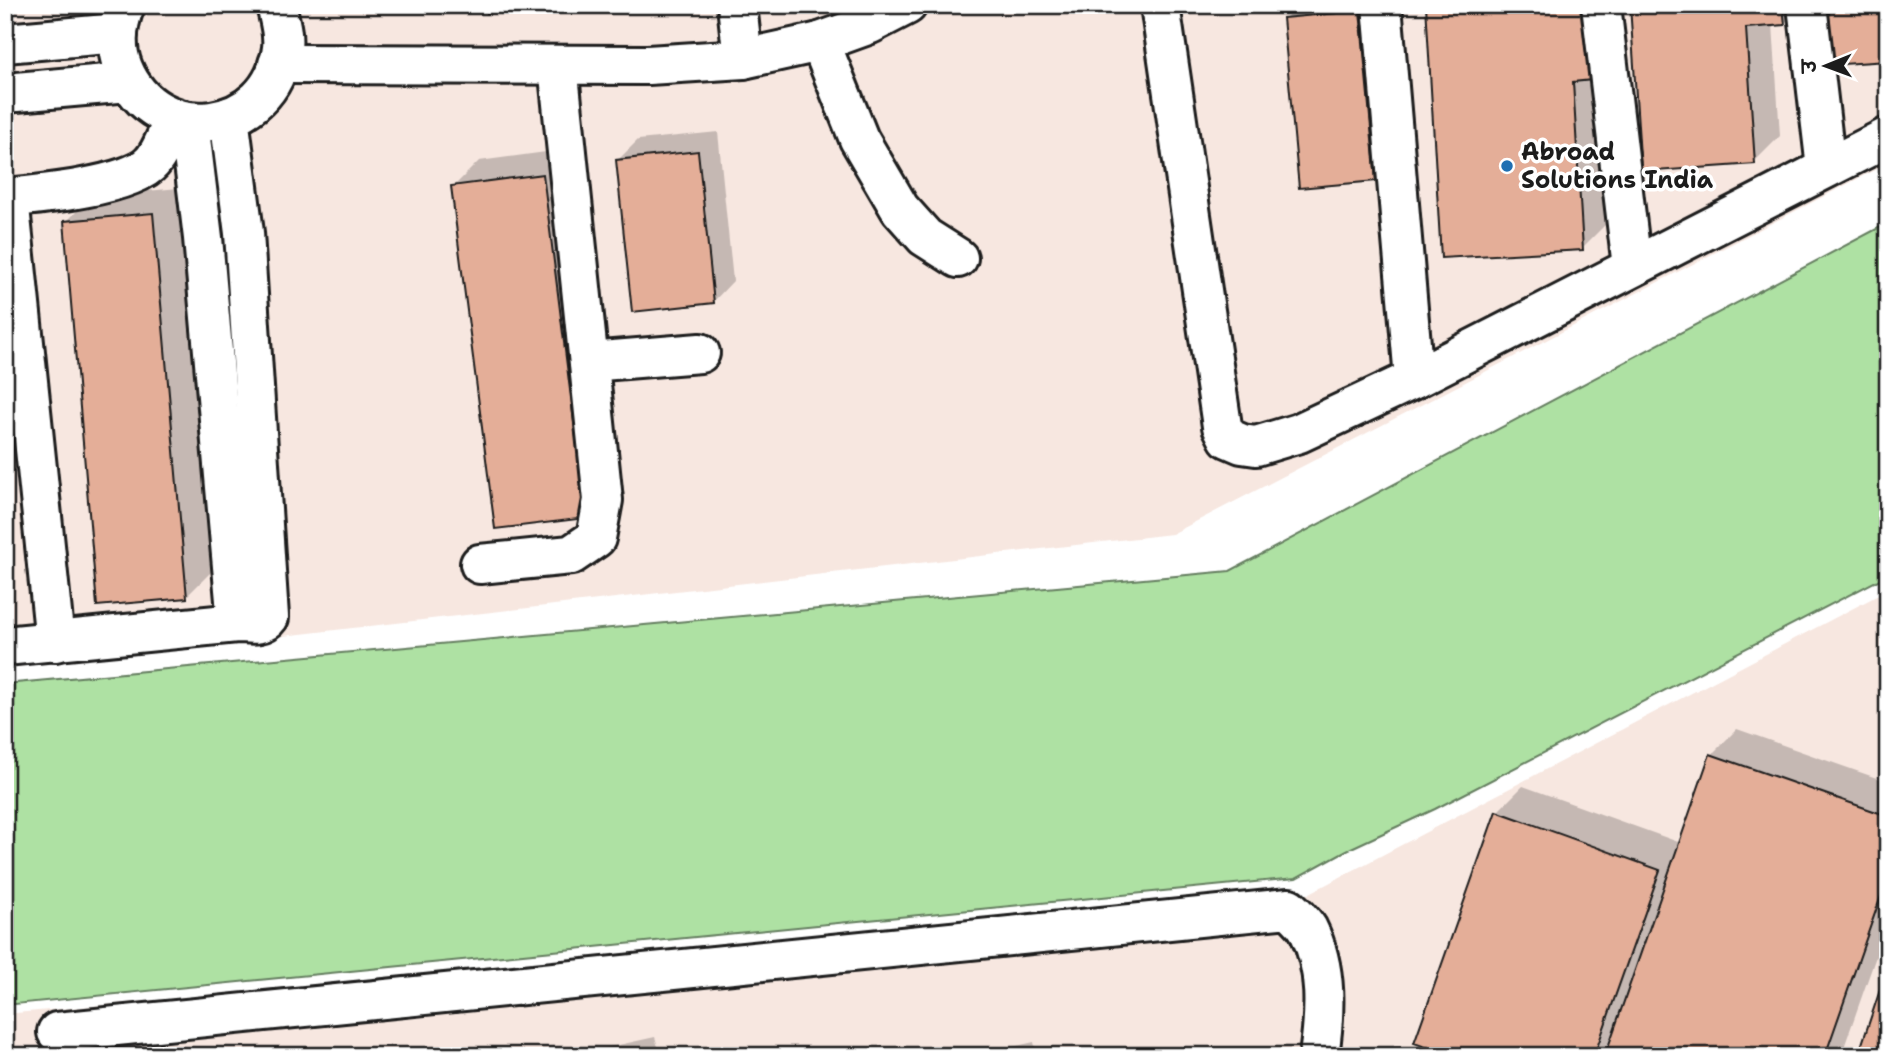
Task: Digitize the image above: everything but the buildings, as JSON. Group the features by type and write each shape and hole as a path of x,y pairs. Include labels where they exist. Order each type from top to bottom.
{"lane":[{"path":"5,43 121,19 119,58 129,82 144,101 165,115 182,120 211,122 238,114 258,99 273,79 282,48 282,30 275,5"},
{"path":"737,5 743,59"},
{"path":"278,64 648,65 743,59 820,42 870,24 907,5"},
{"path":"1160,5 1222,426 1228,438 1241,444 1256,446 1299,433 1414,379 1888,137"},
{"path":"1382,5 1414,379"},
{"path":"1601,5 1632,267"},
{"path":"1807,5 1826,168"},
{"path":"820,42 859,139 900,209 925,237 958,258"},
{"path":"480,564 571,555 596,538 603,500 558,65"},
{"path":"5,93 129,82"},
{"path":"229,117 244,233 253,618"},
{"path":"55,642 7,198 97,185 139,174 153,161 182,120"},
{"path":"182,120 203,238 253,618"},
{"path":"589,362 700,352"},
{"path":"5,646 253,618"},
{"path":"57,1032 1289,908 1307,927 1317,953 1324,990 1319,1056"}],"shaded area":[{"path":"5,5 1888,5 1888,163 1172,534 5,668"},
{"path":"1888,590 1888,1056 5,1056 5,1014 1308,894"}],"green space":[{"path":"1888,223 1888,575 1296,878 5,1005 5,684 1230,571"}],"place":[{"name":"Abroad Solutions India","path":"1507,166"}]}
